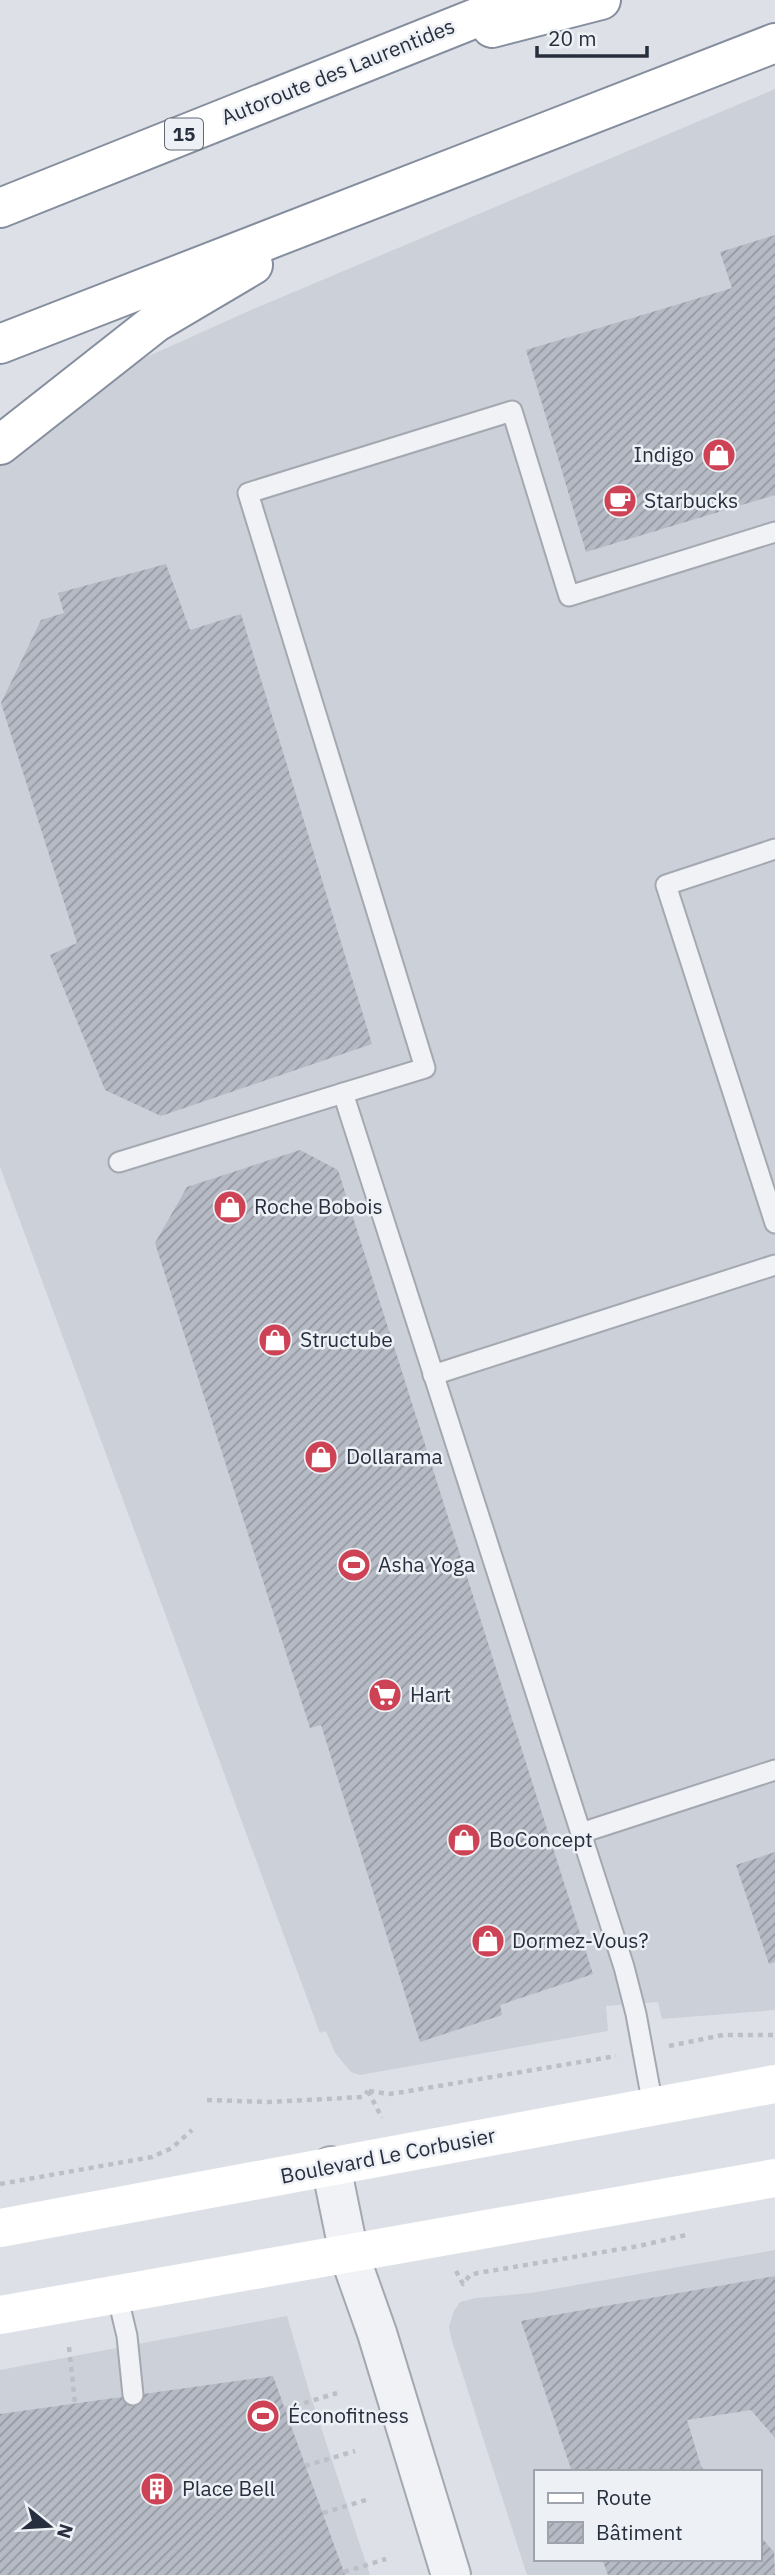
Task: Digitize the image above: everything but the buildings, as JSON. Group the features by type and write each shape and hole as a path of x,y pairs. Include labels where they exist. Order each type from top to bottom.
{"main road":[{"name":"Autoroute des Laurentides","path":"0,208 521,0"},
{"path":"368,60 601,0"},
{"path":"0,344 775,43"},
{"path":"0,445 155,323 355,206"},
{"name":"Boulevard Le Corbusier","path":"0,2228 775,2084"},
{"path":"0,2315 775,2178"}],"street":[{"path":"331,2166 349,2254 377,2333 451,2575"}],"lane":[{"path":"119,1162 425,1068 248,493 512,411 569,596 775,532"},
{"path":"775,849 666,885 775,1223"},
{"path":"343,1093 630,1990 653,2106"},
{"path":"433,1375 775,1265"},
{"path":"581,1833 775,1770"},
{"path":"117,2294 127,2336 133,2395"}],"path":[{"path":"682,2043 723,2035 775,2035"},
{"path":"206,2100 269,2102 363,2097 368,2091 389,2094 598,2059"},
{"path":"0,2184 152,2157 172,2148 192,2130"},
{"path":"463,2284 470,2275 478,2273 690,2235"},
{"path":"69,2347 75,2403"},
{"path":"285,2409 337,2393"},
{"path":"305,2466 355,2451"},
{"path":"323,2513 369,2499"},
{"path":"344,2571 386,2559"}],"shaded area":[{"path":"775,89 775,2010 662,2019 658,2002 606,2006 608,2031 360,2075 351,2072 335,2053 326,2031 320,2033 0,1167 0,446 122,368 251,310"},
{"path":"775,2250 775,2575 527,2575 451,2338 449,2326 454,2311 460,2302 531,2293"},
{"name":"Place Bell","path":"287,2316 370,2575 0,2575 0,2370"}],"place":[{"name":"Indigo","path":"719,455"},
{"name":"Starbucks","path":"620,501"},
{"name":"Roche Bobois","path":"230,1207"},
{"name":"Structube","path":"275,1340"},
{"name":"Dollarama","path":"321,1457"},
{"name":"Asha Yoga","path":"354,1565"},
{"name":"Hart","path":"385,1695"},
{"name":"BoConcept","path":"464,1840"},
{"name":"Dormez-Vous?","path":"488,1941"},
{"name":"Éconofitness","path":"263,2416"},
{"name":"Place Bell","path":"157,2489"}]}
